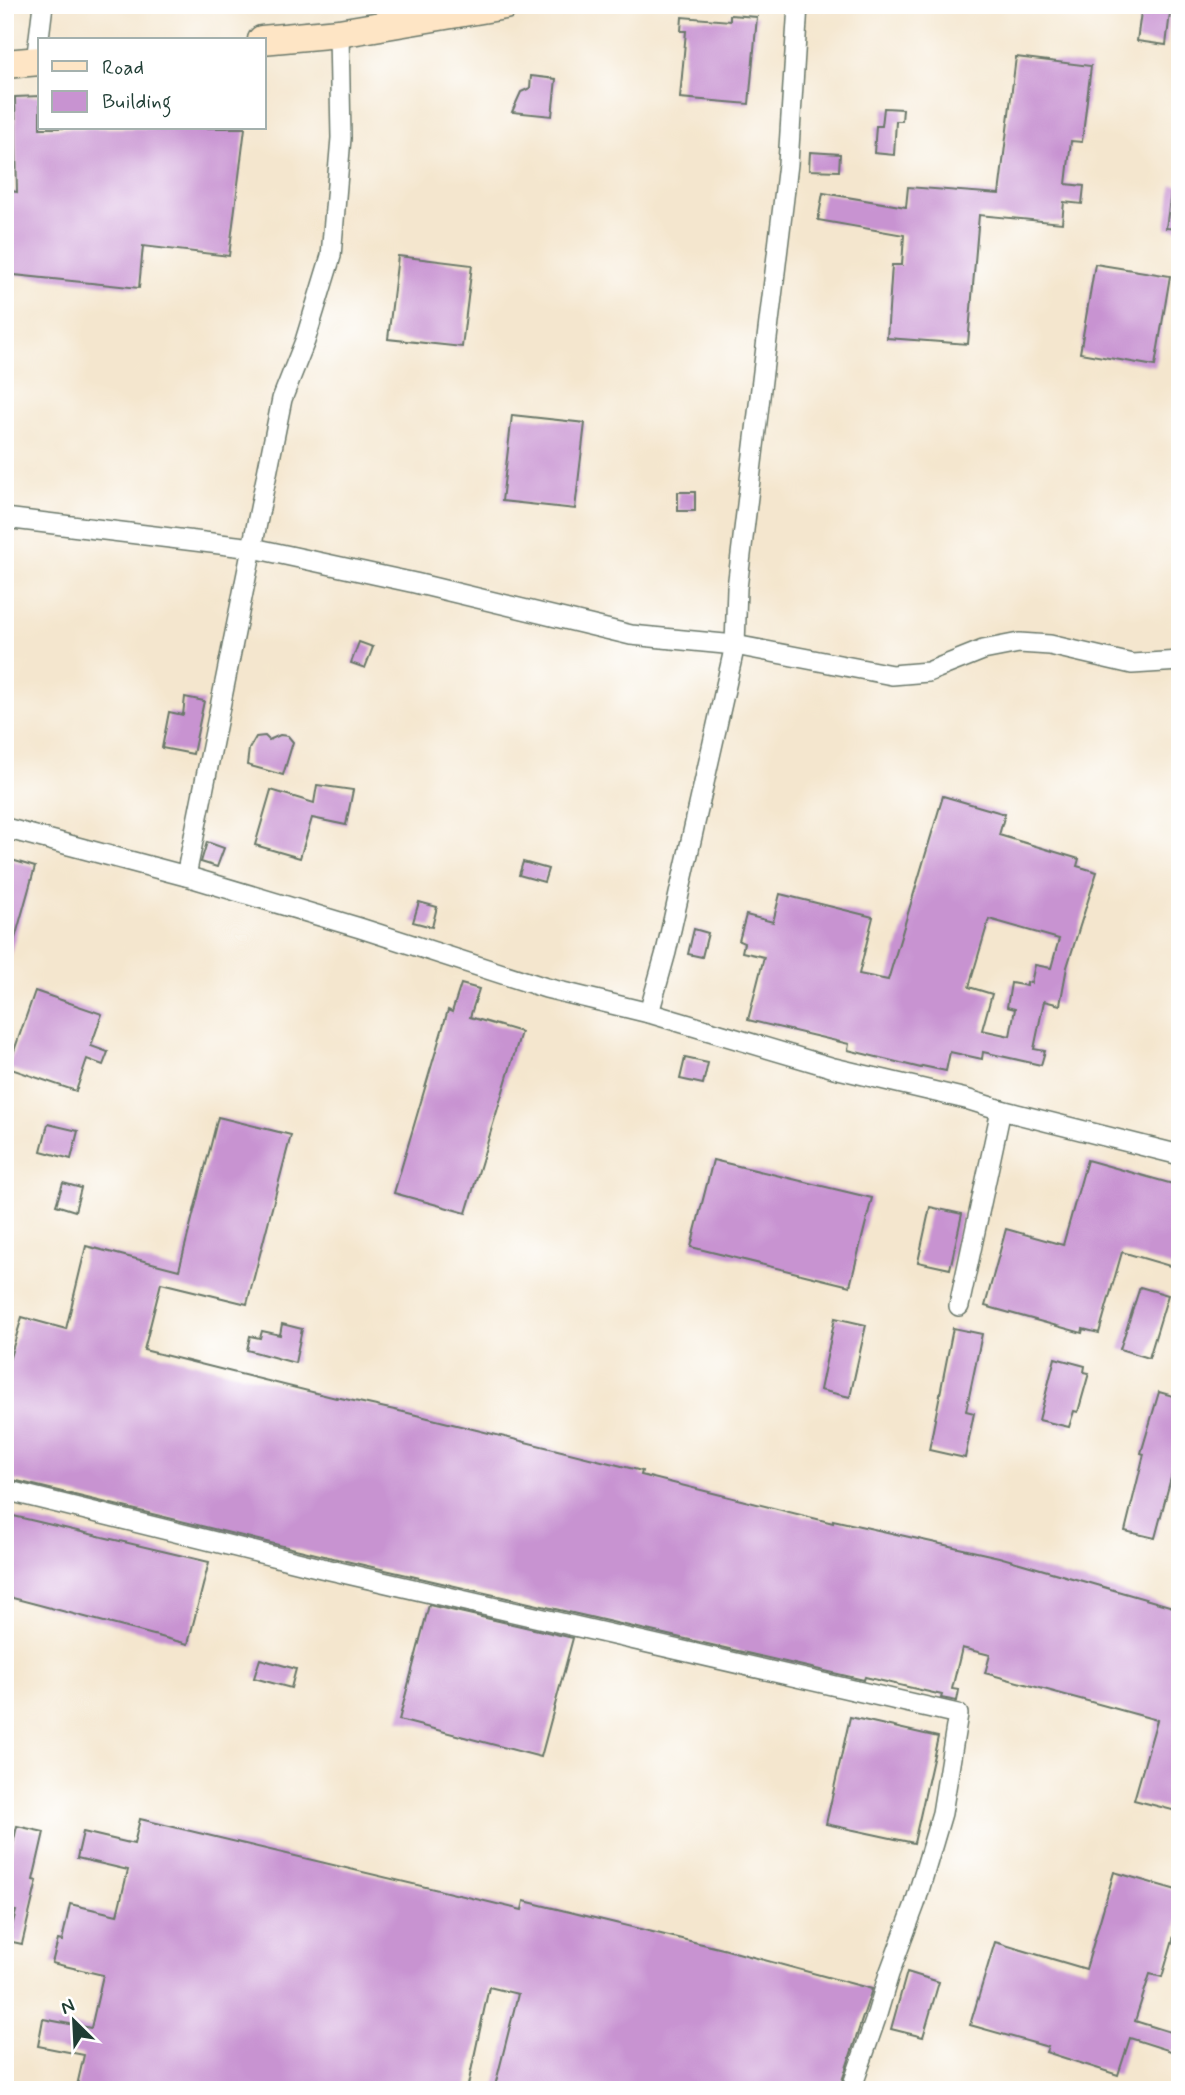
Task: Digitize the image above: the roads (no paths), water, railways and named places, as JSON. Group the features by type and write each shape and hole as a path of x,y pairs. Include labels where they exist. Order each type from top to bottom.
{"street":[{"path":"40,38 43,5"},
{"path":"266,40 339,33 505,5"},
{"path":"649,1013 666,952 735,645 737,588 788,164 798,5"},
{"path":"186,876 282,400 305,341 331,256 341,138 339,33"},
{"path":"5,64 38,62"},
{"path":"5,518 253,548 415,583 631,635 735,645 892,676 928,672 983,650 1019,643 1050,645 1132,664 1180,661"},
{"path":"5,828 186,876 360,928 545,988 649,1013 834,1068 1180,1154"},
{"path":"959,1306 1001,1110"},
{"path":"5,1490 317,1567 958,1714 942,1813 915,1904 851,2090"}]}
